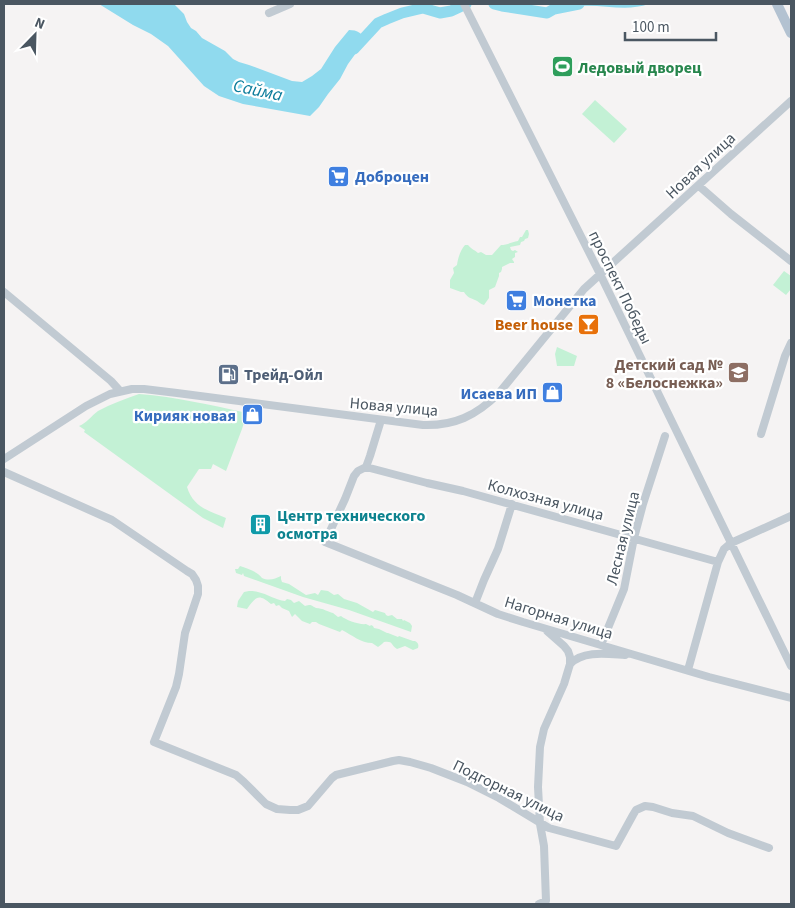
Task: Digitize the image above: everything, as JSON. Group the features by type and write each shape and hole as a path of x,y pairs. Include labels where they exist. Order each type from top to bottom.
{"main road":[{"path":"776,4 791,34"}],"street":[{"path":"269,13 290,4"},
{"name":"проспект Победы","path":"464,4 600,274 791,666"},
{"name":"Новая улица","path":"4,459 86,406 110,394 132,389 170,392 423,425 441,425 459,421 476,412 499,394 584,289 791,101"},
{"path":"699,186 791,261"},
{"path":"4,292 111,381 120,391"},
{"path":"761,434 785,356 791,343"},
{"path":"366,467 380,420"},
{"name":"Лесная улица","path":"601,645 624,590 643,504 665,436"},
{"name":"Колхозная улица","path":"366,467 512,504 718,562"},
{"name":"Нагорная улица","path":"366,467 358,471 354,476 325,542 476,603 498,614 709,677 791,698"},
{"name":"Подгорная улица","path":"4,472 112,520 192,574 198,586 198,594 185,633 178,681 154,742 236,775 266,804 277,809 298,810 314,800 336,775 393,761 404,761 430,768 467,782 499,798 540,824 616,846 636,810 645,806 693,816 728,833 769,848"},
{"path":"476,603 498,550 512,504"},
{"path":"688,670 718,562 724,549 791,516"},
{"path":"539,904 546,901 538,773 540,743 570,664 568,651 542,628"},
{"path":"570,664 578,657 598,654 642,656"}],"green space":[{"path":"595,100 627,129 614,143 582,114"},
{"path":"528,230 529,234 528,238 521,242 520,245 510,247 511,250 518,252 515,253 515,257 512,259 514,263 502,267 495,287 489,290 489,298 484,305 464,292 450,288 450,280 454,273 453,268 457,265 459,255 465,245 468,245 478,253 492,255 501,245 518,241"},
{"path":"784,271 791,276 791,289 786,295 773,285"},
{"path":"557,347 577,356 574,366 557,366 555,354"},
{"path":"139,394 180,399 247,413 226,471 213,464 211,469 199,469 187,487 197,504 226,518 223,528 203,518 84,432 85,430 79,426 98,411"},
{"path":"240,566 252,570 265,579 281,576 282,582 289,584 306,595 315,593 318,595 321,590 328,591 334,595 338,594 344,599 357,603 373,612 375,610 388,616 392,615 397,619 410,623 412,626 411,632 349,610 303,597 244,576 243,573 242,575 236,573 235,569 238,569"},
{"path":"255,591 285,601 287,599 291,600 294,603 299,601 305,606 311,605 333,613 338,617 341,616 349,621 371,625 374,628 398,637 415,641 418,644 418,648 413,650 405,646 397,649 387,642 378,647 342,630 340,632 316,622 310,624 302,621 295,614 292,617 289,611 279,605 276,606 274,603 271,604 263,598 255,599 247,609 237,607 238,601 244,592"}],"water":[{"path":"99,4 174,4 184,14 191,28 202,38 225,51 233,59 292,81 302,82 321,69 349,30 363,36 364,42 340,79 310,116 243,104 219,96 204,86 168,46"},
{"path":"554,4 649,4 623,8 579,6 556,11 553,7"}],"waterway":[{"name":"Сайма","path":"354,49 378,23 387,19 423,8 440,13 451,11 466,4"},
{"name":"Сайма","path":"494,4 547,13 554,9 579,4"}],"place":[{"name":"Ледовый дворец","path":"562,67"},
{"name":"Доброцен","path":"339,176"},
{"name":"Монетка","path":"517,300"},
{"name":"Beer house","path":"589,324"},
{"name":"Детский сад № 8 «Белоснежка»","path":"739,373"},
{"name":"Трейд-Ойл","path":"228,374"},
{"name":"Исаева ИП","path":"553,393"},
{"name":"Кирияк новая","path":"252,415"},
{"name":"Центр технического осмотра","path":"261,524"}]}
